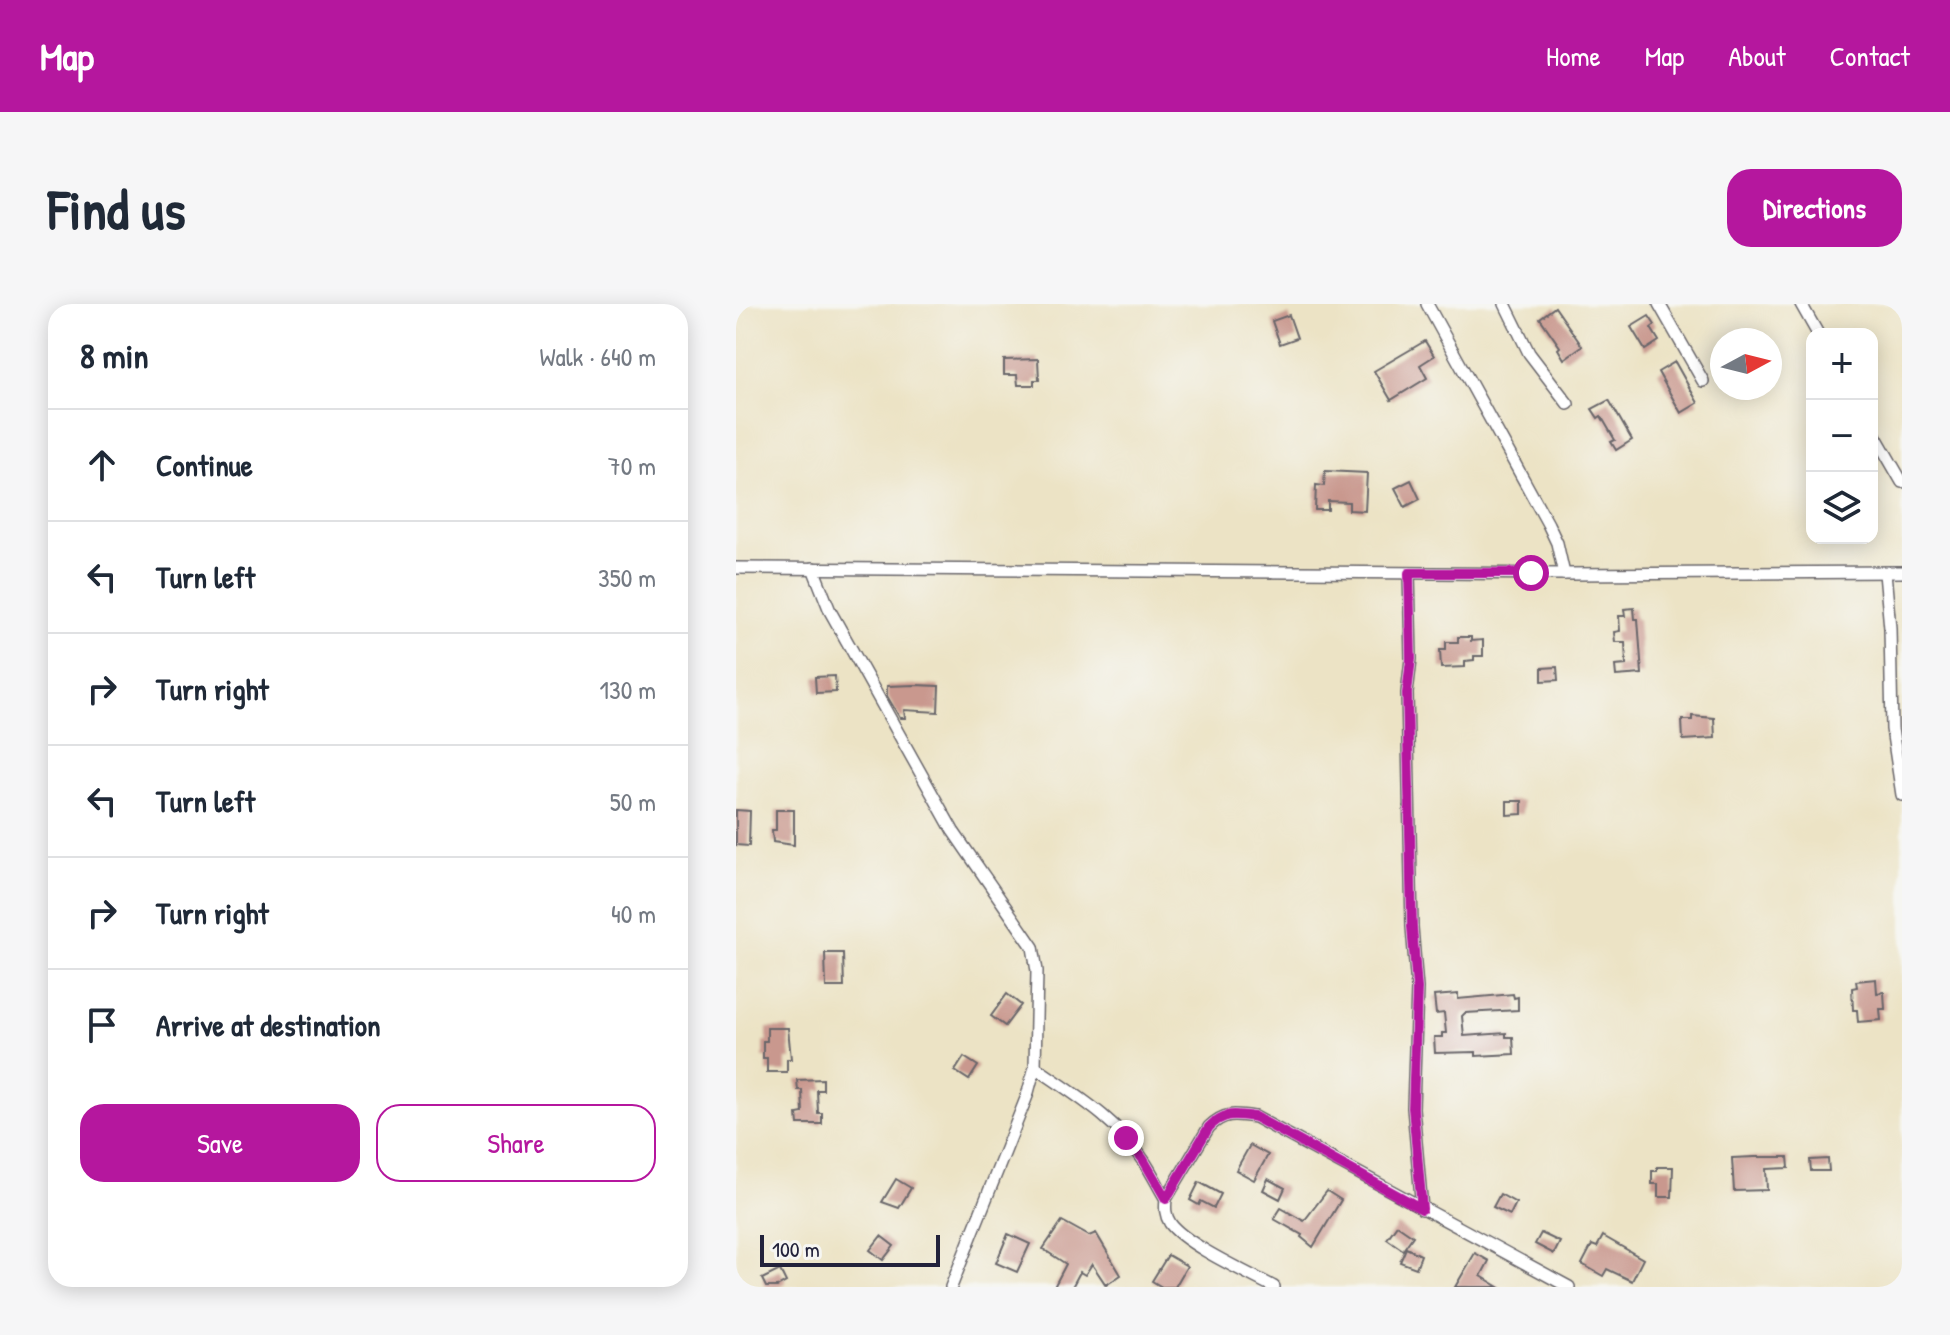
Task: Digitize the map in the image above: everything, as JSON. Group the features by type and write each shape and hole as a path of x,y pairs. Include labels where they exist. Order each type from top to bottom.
{"street":[{"path":"1427,304 1548,524 1557,543 1564,574"},
{"path":"1505,304 1529,353 1568,404"},
{"path":"1659,304 1703,381"},
{"path":"1801,304 1815,328"},
{"path":"1878,440 1902,482"},
{"path":"736,568 1564,574 1902,572"},
{"path":"813,568 830,611 953,831 1033,947 1037,971 1035,1067 1027,1096 951,1287"},
{"path":"1409,573 1411,659 1407,693 1412,938 1417,988 1413,1108 1422,1209"},
{"path":"1885,573 1890,628 1892,729 1902,795"},
{"path":"1035,1067 1105,1118 1126,1138 1143,1159 1166,1199"},
{"path":"1274,1287 1184,1236 1169,1221 1165,1212 1166,1199 1209,1127 1219,1117 1229,1114 1255,1117 1569,1287"}],"building":[{"path":"1555,307 1582,346 1564,359 1558,349 1560,347 1540,318"},
{"path":"1289,315 1297,338 1280,344 1272,321"},
{"path":"1649,316 1655,325 1651,328 1659,341 1645,350 1631,327"},
{"path":"1425,341 1434,356 1420,365 1427,378 1391,400 1374,371"},
{"path":"1038,359 1039,380 1034,380 1034,385 1018,385 1017,375 1004,375 1004,360"},
{"path":"1675,362 1698,403 1681,413 1658,372"},
{"path":"1609,400 1632,440 1616,450 1611,442 1615,440 1601,416 1598,418 1592,409"},
{"path":"1325,471 1367,473 1365,511 1349,510 1349,502 1328,501 1328,510 1315,510 1316,485 1324,486"},
{"path":"1411,480 1420,499 1405,507 1395,488"},
{"path":"1634,608 1635,619 1638,619 1642,674 1616,676 1615,666 1626,665 1625,642 1615,642 1614,632 1620,631 1619,616 1625,616 1624,609"},
{"path":"1458,637 1471,637 1471,641 1483,640 1483,656 1474,656 1474,660 1465,661 1465,667 1441,668 1440,650 1446,650 1446,642 1458,642"},
{"path":"1557,667 1558,680 1542,681 1542,668"},
{"path":"835,676 836,692 816,693 815,677"},
{"path":"887,686 939,686 938,712 904,710 905,718 900,718 887,696"},
{"path":"1692,716 1714,718 1715,738 1683,740 1682,720 1692,720"},
{"path":"1507,801 1522,801 1522,814 1507,815"},
{"path":"736,810 750,811 749,846 736,845"},
{"path":"776,810 794,810 794,845 773,842"},
{"path":"825,953 843,953 844,987 826,987"},
{"path":"1876,979 1877,993 1884,992 1885,1009 1880,1009 1881,1020 1858,1022 1857,1010 1853,1010 1852,988 1857,987 1856,981"},
{"path":"1007,994 1021,1005 1005,1026 991,1016"},
{"path":"1458,994 1458,999 1513,994 1514,998 1518,997 1518,1010 1465,1013 1462,1016 1464,1036 1506,1033 1506,1037 1513,1037 1514,1054 1476,1056 1476,1052 1435,1053 1434,1037 1442,1037 1442,1033 1446,1033 1444,1013 1436,1014 1434,996"},
{"path":"767,1028 788,1028 791,1059 787,1059 787,1072 767,1072 763,1041 767,1041"},
{"path":"964,1057 978,1066 969,1080 955,1071"},
{"path":"823,1079 823,1090 817,1090 822,1124 798,1124 797,1114 803,1113 802,1090 798,1090 797,1080"},
{"path":"1250,1145 1268,1155 1254,1180 1236,1170"},
{"path":"1788,1157 1789,1168 1766,1169 1767,1190 1734,1191 1732,1158"},
{"path":"1828,1159 1829,1171 1811,1171 1810,1160"},
{"path":"1657,1167 1673,1167 1672,1197 1658,1197 1658,1184 1652,1184 1652,1171 1657,1171"},
{"path":"896,1179 911,1188 899,1208 882,1202"},
{"path":"1268,1179 1285,1188 1280,1199 1263,1190"},
{"path":"1199,1182 1221,1194 1214,1208 1201,1201 1199,1205 1190,1200"},
{"path":"1327,1191 1341,1200 1313,1247 1302,1235 1274,1219 1281,1208 1304,1221"},
{"path":"1500,1194 1516,1203 1510,1215 1493,1207"},
{"path":"1062,1221 1089,1236 1096,1233 1121,1275 1106,1285 1092,1264 1085,1275 1080,1272 1072,1287 1054,1287 1066,1264 1043,1249"},
{"path":"1397,1225 1413,1236 1403,1250 1387,1239"},
{"path":"1541,1233 1560,1242 1554,1254 1535,1244"},
{"path":"1008,1234 1030,1244 1017,1272 996,1263"},
{"path":"881,1236 894,1246 883,1260 870,1250"},
{"path":"1603,1236 1643,1259 1632,1281 1607,1269 1603,1276 1582,1264 1592,1245 1597,1247"},
{"path":"1406,1248 1421,1255 1416,1268 1400,1262"},
{"path":"1475,1253 1489,1261 1481,1276 1499,1287 1455,1287"},
{"path":"1168,1255 1187,1266 1175,1287 1162,1287 1152,1281"},
{"path":"780,1270 786,1282 777,1287 766,1287 762,1279"}],"route":[{"path":"1126,1138 1143,1159 1166,1199 1209,1127 1219,1117 1229,1114 1255,1117 1422,1209 1413,1108 1417,965 1412,927 1406,680 1411,659 1409,573 1531,573"}]}
